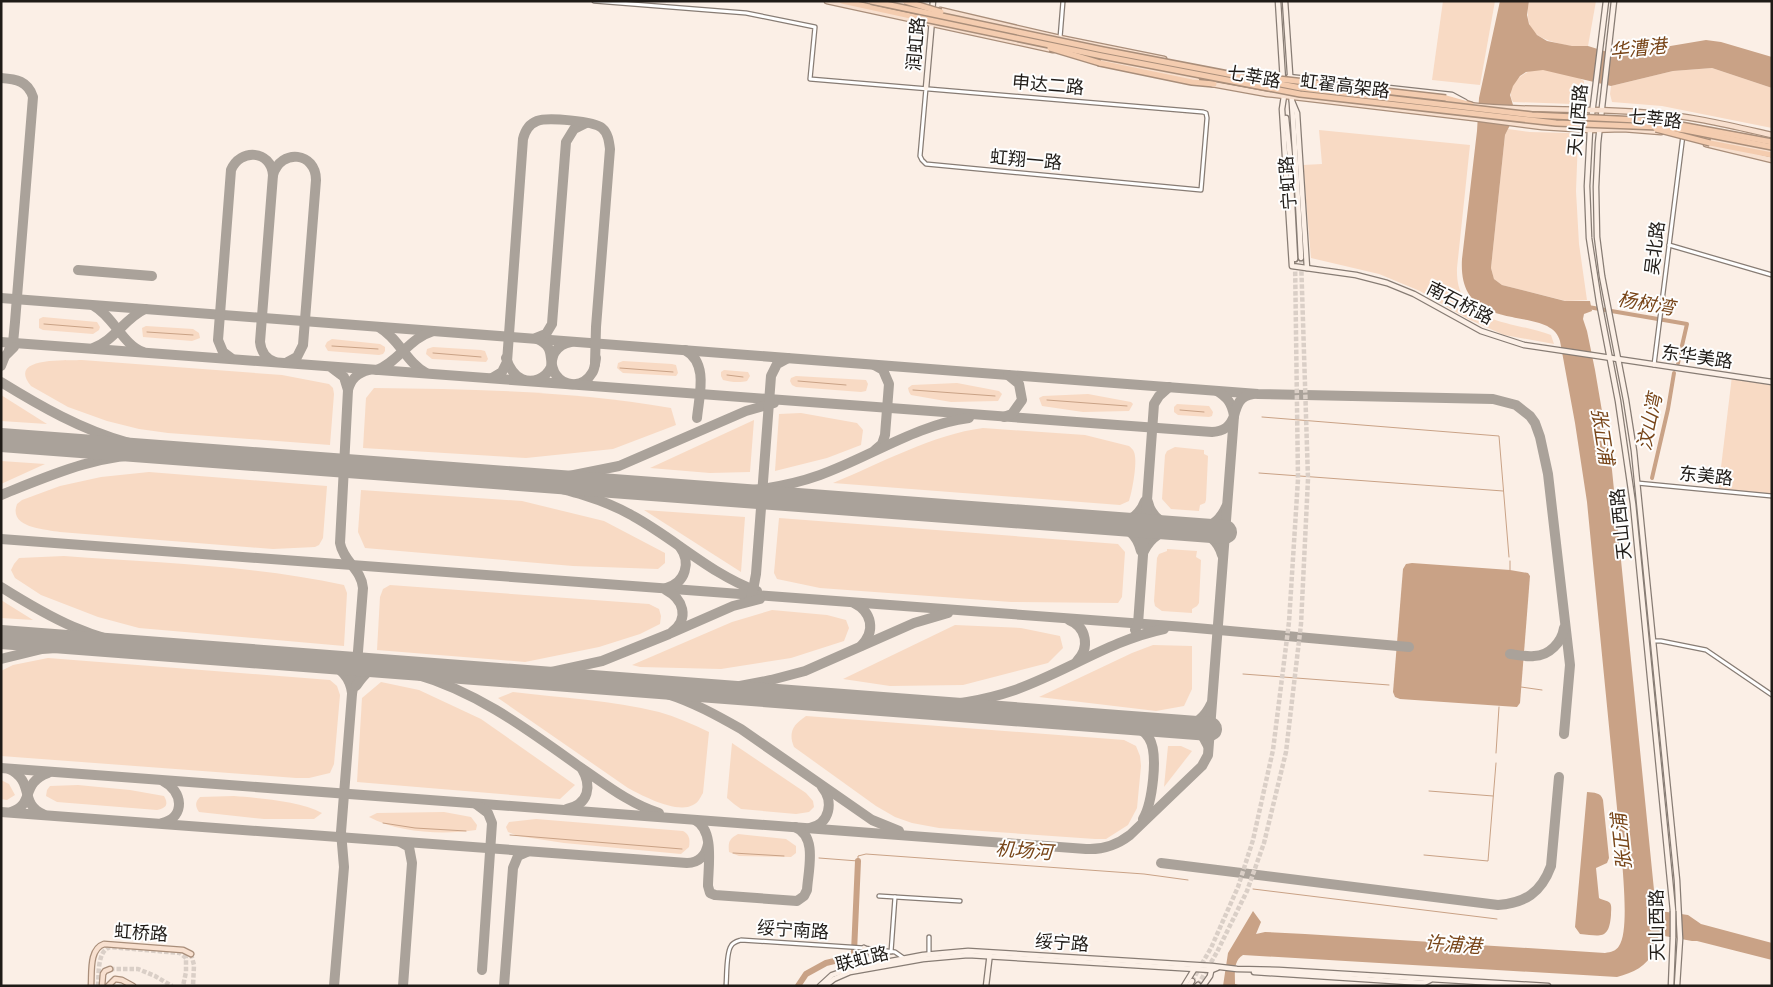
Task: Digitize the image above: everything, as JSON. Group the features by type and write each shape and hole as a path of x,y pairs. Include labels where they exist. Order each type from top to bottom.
{"highway":[{"name":"虹翟高架路","path":"842,1 1034,42 1300,94 1540,121 1634,125 1686,130 1772,146"},
{"path":"871,1 968,20"},
{"path":"905,1 968,20"},
{"name":"虹翟高架路","path":"968,20 1103,50 1338,94 1557,117 1659,121 1772,142"},
{"path":"1034,42 1091,61 1192,82 1214,84"},
{"path":"1222,73 1310,81 1446,98 1473,105"},
{"path":"1634,125 1710,143 1772,154"}],"main road":[{"name":"七莘路","path":"827,1 1059,52 1214,84 1284,96 1542,127 1590,130 1646,130 1683,135 1772,154"},
{"name":"七莘路","path":"894,1 1060,38 1283,84 1512,109 1651,113 1699,119 1772,135"},
{"path":"913,1 932,8"},
{"name":"润虹路","path":"926,88 933,1"},
{"name":"宁虹路","path":"1278,1 1283,84 1290,153 1295,259"},
{"name":"宁虹路","path":"1286,1 1301,258"},
{"name":"天山西路","path":"1606,1 1590,130 1588,224 1601,314 1627,452 1633,504 1673,911 1670,986"},
{"name":"天山西路","path":"1614,1 1599,130 1596,223 1599,256 1626,400 1654,641 1680,913 1677,986"},
{"path":"1059,52 1060,38"},
{"path":"1289,77 1452,95 1473,105"},
{"name":"宁虹路","path":"1284,96 1282,109 1292,266"},
{"name":"宁虹路","path":"1291,97 1297,113 1307,268"},
{"path":"1692,137 1704,144 1724,150 1772,160"},
{"path":"1286,179 1290,153"},
{"name":"南石桥路","path":"1292,266 1356,274 1387,283 1425,300 1481,331 1509,341 1618,360"},
{"name":"东华美路","path":"1618,360 1772,382"},
{"path":"1654,713 1661,713"},
{"name":"虹桥路","path":"91,986 94,952 99,946 104,944 183,950 191,954"},
{"path":"849,968 869,961 871,953 864,948"},
{"name":"绥宁路","path":"906,960 929,955 968,951 1424,983 1433,978 1548,986"},
{"path":"986,986 990,954"},
{"name":"绥宁路","path":"906,960 990,954"},
{"name":"联虹路","path":"820,986 832,975 849,968 906,960"},
{"name":"联虹路","path":"825,986 834,979 850,972 906,960"},
{"path":"1184,986 1196,967"},
{"path":"1199,985 1212,968"},
{"path":"102,986 103,974 105,971 110,970"},
{"path":"108,986 115,979 122,980 133,986"}],"street":[{"name":"申达二路","path":"594,1 746,13 815,27 810,79 1204,112 1207,118 1201,190"},
{"path":"1060,38 1063,1"},
{"name":"虹翔一路","path":"926,88 920,156 926,164 1201,190"},
{"name":"吴北路","path":"1654,364 1683,135"},
{"path":"1669,245 1772,274"},
{"name":"东美路","path":"1637,483 1711,492 1772,496"},
{"path":"1654,641 1706,650 1772,695"},
{"path":"879,896 960,901"},
{"path":"891,952 895,897"},
{"path":"929,937 929,955"},
{"name":"绥宁南路","path":"726,986 731,945 742,940 857,947 891,952 900,955 906,960"}],"shaded area":[{"path":"1443,1 1495,1 1480,85 1432,80"},
{"path":"1529,1 1596,1 1588,46 1564,45 1544,39 1538,35 1533,31 1528,19"},
{"path":"1712,68 1772,88 1772,128 1662,106 1612,102 1611,86 1673,71"},
{"path":"1532,70 1559,72 1579,78 1584,81 1583,96 1572,104 1513,102 1511,97 1512,87 1522,75"},
{"path":"1508,129 1530,132 1570,133 1578,139 1576,191 1579,244 1587,300 1566,301 1502,285 1494,279 1491,268 1505,135"},
{"path":"1319,130 1470,145 1457,268 1459,287 1465,300 1475,310 1503,322 1551,335 1554,344 1504,335 1468,319 1420,291 1379,274 1311,258 1303,165 1322,164"},
{"path":"43,317 97,322 100,327 93,334 43,330 39,328 39,319"},
{"path":"146,326 193,329 199,333 200,338 192,341 143,337 142,328"},
{"path":"332,339 380,344 385,347 385,351 379,355 328,351 325,346"},
{"path":"433,347 481,350 485,351 488,359 486,362 432,359 426,354 427,349"},
{"path":"82,360 282,375 329,384 333,388 334,394 330,445 168,433 139,429 107,421 68,407 31,386 25,376 26,369 42,362"},
{"path":"623,361 672,364 676,365 678,373 676,376 623,373 617,368 618,363"},
{"path":"724,370 748,372 750,376 744,382 726,381 721,376 721,372"},
{"path":"796,376 866,380 868,384 866,391 861,392 796,387 790,381 791,378"},
{"path":"1732,376 1772,382 1772,496 1718,492"},
{"path":"957,383 999,391 1002,394 998,401 951,402 911,395 908,388 912,385"},
{"path":"374,388 523,392 634,402 671,408 676,425 613,449 526,458 363,448 366,398"},
{"path":"1088,394 1131,402 1133,404 1129,411 1083,412 1042,406 1039,398 1043,396"},
{"path":"1,395 47,424 1,421"},
{"path":"1177,404 1209,406 1213,412 1212,416 1178,415 1174,412 1174,407"},
{"path":"801,413 857,423 863,430 861,445 827,458 775,471 779,414"},
{"path":"754,420 750,472 710,473 650,468"},
{"path":"983,428 1085,435 1129,446 1134,452 1135,469 1129,501 1120,505 833,483 945,436"},
{"path":"1175,447 1204,450 1204,454 1208,456 1206,500 1205,503 1200,505 1199,511 1171,509 1162,499 1165,455 1167,451"},
{"path":"1,461 45,464 1,484"},
{"path":"149,472 327,486 323,538 319,545 315,547 273,549 60,532 29,526 18,518 16,512 17,504 22,500 60,486 101,477"},
{"path":"361,490 522,501 604,521 665,553 665,563 658,569 573,566 365,548 358,532"},
{"path":"644,510 745,517 741,572"},
{"path":"779,518 1118,544 1125,552 1122,597 1118,603 1011,602 820,588 777,579 774,573"},
{"path":"1167,549 1197,551 1196,557 1201,560 1199,603 1192,609 1192,613 1162,611 1155,606 1157,558 1159,554 1167,551"},
{"path":"64,556 240,569 310,578 344,585 347,593 344,646 139,628 98,617 41,595 15,578 11,570 19,558"},
{"path":"390,585 649,604 659,609 661,616 660,624 640,634 599,647 525,662 377,650 380,597 383,589"},
{"path":"1,600 33,620 1,618"},
{"path":"772,610 827,615 846,620 849,628 844,641 791,658 721,669 640,667 632,665 732,622"},
{"path":"955,625 1021,628 1060,636 1063,648 1048,663 963,685 890,686 843,679"},
{"path":"1153,645 1192,646 1192,689 1184,706 1156,711 1039,697 1132,653"},
{"path":"48,658 330,680 337,686 340,695 334,764 330,773 309,778 296,778 1,756 1,671 13,665"},
{"path":"381,682 419,690 481,719 575,785 560,799 357,782 362,698"},
{"path":"513,692 641,708 672,716 709,732 703,793 695,804 678,807 660,803 628,788 498,698"},
{"path":"806,716 1124,740 1136,746 1140,756 1141,766 1137,808 1128,825 1106,839 939,828 912,823 895,817 876,806 794,747 792,742 793,729"},
{"path":"732,743 806,793 813,801 814,807 809,812 796,814 741,809 734,804 727,798"},
{"path":"1168,746 1181,746 1192,751 1164,787"},
{"path":"1,780 9,784 15,795 7,800 1,799"},
{"path":"78,785 130,790 164,796 166,804 163,808 157,810 57,802 46,796 50,786"},
{"path":"234,796 291,803 322,813 314,819 264,819 199,812 197,808 196,802 200,797"},
{"path":"444,812 471,817 477,825 476,830 463,832 421,831 393,826 369,817 377,813"},
{"path":"536,819 683,831 689,838 689,847 681,854 564,843 518,836 508,832 506,827 509,822"},
{"path":"738,834 786,839 796,846 796,853 791,857 739,856 729,852 731,839"}],"water":[{"path":"1500,1 1529,1 1527,15 1529,24 1537,35 1547,41 1572,46 1588,46 1617,55 1706,40 1721,42 1772,57 1772,88 1712,68 1673,71 1611,86 1543,70 1526,72 1520,76 1513,86 1510,95 1513,105 1510,125 1505,135 1491,268 1494,279 1502,285 1565,301 1590,301 1592,311 1584,314 1583,319 1595,370 1612,470 1655,900 1660,911 1688,915 1701,924 1772,943 1772,960 1697,941 1659,935 1654,951 1648,961 1634,971 1617,977 1243,955 1236,964 1235,972 1235,984 1241,986 1223,986 1228,953 1253,911 1261,922 1256,934 1265,932 1305,934 1605,953 1616,949 1622,939 1625,904 1622,859 1587,502 1560,341 1553,330 1540,323 1505,316 1488,310 1474,300 1464,284 1462,259 1479,98"},
{"path":"1406,564 1528,573 1530,576 1520,703 1517,707 1400,699 1395,697 1393,692 1403,569"},
{"path":"1587,792 1599,794 1603,800 1609,858 1607,863 1596,868 1599,898 1611,904 1611,915 1608,929 1603,935 1580,934 1575,927"}],"waterway":[{"name":"杨树湾","path":"1588,307 1687,324 1678,363"},
{"path":"44,324 93,328"},
{"path":"147,332 193,335"},
{"path":"332,346 378,349"},
{"path":"433,353 481,357"},
{"path":"620,368 673,372"},
{"name":"汶山湾","path":"1652,478 1668,409 1674,373"},
{"path":"727,375 743,377"},
{"path":"798,381 846,385"},
{"path":"913,390 995,396"},
{"path":"1047,400 1127,406"},
{"path":"1180,410 1204,412"},
{"path":"1262,417 1499,436 1509,557"},
{"path":"1259,473 1503,491"},
{"path":"1510,561 1510,570"},
{"path":"1243,674 1389,685"},
{"path":"1521,687 1542,690"},
{"path":"1496,753 1499,707"},
{"path":"1424,855 1488,861 1496,763"},
{"path":"1429,791 1493,796"},
{"path":"383,823 415,828 466,831"},
{"path":"510,835 682,849"},
{"path":"733,853 784,856"},
{"name":"机场河","path":"819,858 858,861 858,856 866,854 1144,874 1188,880"},
{"name":"机场河","path":"798,986 806,974 826,963 851,957 854,952 858,861"},
{"path":"1253,889 1497,919"}],"taxiway":[{"path":"1,78 12,79 25,84 33,97 15,322 13,343 9,350"},
{"path":"492,378 502,372 507,362 523,139 530,126 534,122 542,120 570,120 590,123 602,128 609,140 610,149 596,327 595,364"},
{"path":"536,338 546,334 552,324 566,142 574,129 586,123"},
{"path":"231,358 223,352 218,340 231,170 241,158 255,155 267,161 273,175"},
{"path":"275,362 264,354 260,342 273,175 277,166 283,160 290,157 298,157 305,159 310,164 316,180 303,345 297,357 286,363"},
{"path":"78,270 152,276"},
{"path":"1,298 1258,394 1493,399 1516,405 1530,416 1535,423 1548,474 1570,665 1564,734"},
{"path":"94,306 107,316 130,343 143,352"},
{"path":"93,348 107,341 131,318 145,309"},
{"path":"380,328 393,338 419,369 426,373"},
{"path":"377,370 391,362 417,339 431,332"},
{"path":"537,339 547,346 550,351 553,370 556,375 569,384 579,383 589,378 594,370 596,358"},
{"path":"1,342 1212,432 1226,428 1234,416 1228,401 1217,391"},
{"path":"506,358 510,368 516,375 522,379 535,380 543,377 549,371 553,355 558,348 571,342"},
{"path":"1,366 5,356 14,347"},
{"path":"685,350 692,356 700,371 701,381 697,418"},
{"path":"751,595 756,574 771,376 777,364 788,358"},
{"path":"874,365 883,370 889,384 885,435 882,444 875,450"},
{"path":"332,368 344,377 348,390 340,543 345,555 359,576 363,588 341,832 344,867 334,986"},
{"path":"348,390 355,377 369,370"},
{"path":"1004,417 1012,414 1022,400 1019,384 1008,375"},
{"path":"1,382 46,408 93,431 141,446 187,454"},
{"path":"1135,630 1138,624 1154,404 1159,396 1169,387"},
{"path":"1,768 1086,849 1110,846 1130,835 1202,766 1208,755 1234,416 1240,401 1253,394"},
{"path":"516,479 569,476 619,466 746,411 774,403"},
{"path":"701,493 731,492 791,484 838,468 912,434 950,421 969,418"},
{"path":"1,495 57,473 96,461 115,457 156,454"},
{"path":"532,482 584,495 609,504 649,525 725,576 757,591"},
{"path":"1115,523 1134,517 1145,501"},
{"path":"1148,502 1149,507 1158,519 1176,528"},
{"path":"1196,530 1206,528 1214,523 1226,507"},
{"path":"1111,524 1122,527 1131,533 1137,540 1141,551"},
{"path":"1144,551 1157,535 1176,529"},
{"path":"1195,530 1212,538 1218,545 1222,555"},
{"path":"1,539 1185,627 1409,647"},
{"path":"666,588 678,582 685,571 685,559 680,547"},
{"path":"1,587 73,627 110,640 152,649"},
{"path":"666,590 677,598 682,609 681,621 672,632"},
{"path":"500,675 547,673 602,661 733,606 760,599"},
{"path":"854,603 865,611 870,622 869,634 861,646"},
{"path":"682,689 740,686 805,671 914,623 948,613"},
{"path":"1069,620 1080,628 1085,638 1084,650 1077,661"},
{"path":"1510,654 1522,656 1545,654 1558,643 1564,628"},
{"path":"906,706 934,706 961,703 1002,694 1034,683 1107,648 1144,634 1164,629"},
{"path":"1,659 42,649 101,645"},
{"path":"325,662 340,670 347,677 352,693"},
{"path":"356,686 374,668 387,666 460,691 502,713 618,793 659,813"},
{"path":"610,683 667,694 714,714 741,729 872,820 899,831"},
{"path":"1182,727 1199,720 1211,704"},
{"path":"1127,723 1145,733 1152,745 1154,755 1151,791 1143,819"},
{"path":"1190,728 1201,733 1208,746"},
{"path":"9,769 22,780 31,804 43,814"},
{"path":"567,809 580,803 586,794 587,782 582,769"},
{"path":"11,812 23,804 34,782 39,777 48,773"},
{"path":"1161,863 1498,905 1508,904 1524,899 1537,890 1551,866 1559,777"},
{"path":"162,823 170,820 175,815 179,804 175,791 163,781"},
{"path":"810,828 822,822 828,811 828,799 822,787"},
{"path":"476,804 488,813 492,823 482,970"},
{"path":"1,812 687,863 695,862 701,858 706,852 708,844"},
{"path":"695,820 701,825 708,840 708,886 710,893 715,895 797,901 804,896 807,890 810,855 807,838 795,827"},
{"path":"400,842 409,847 412,863 403,986"},
{"path":"504,986 513,868 518,856 527,852"}],"runway":[{"path":"1,440 1225,532"},
{"path":"1,637 1210,729"}],"tunnel":[{"path":"1198,985 1217,952 1247,891 1264,843 1286,752 1301,624 1308,479 1301,258"},
{"path":"1192,981 1211,948 1238,887 1253,840 1273,750 1289,622 1298,479 1295,259"},
{"path":"98,986 101,958 106,949 110,947 180,953 186,958 183,986"},
{"path":"191,954 194,965 193,986"},
{"path":"110,969 138,969 172,986"}],"water label":[{"name":"华漕港","path":"1638,48"},
{"name":"张正浦","path":"1603,436"},
{"name":"张正浦","path":"1621,842"},
{"name":"许浦港","path":"1453,944"}]}
